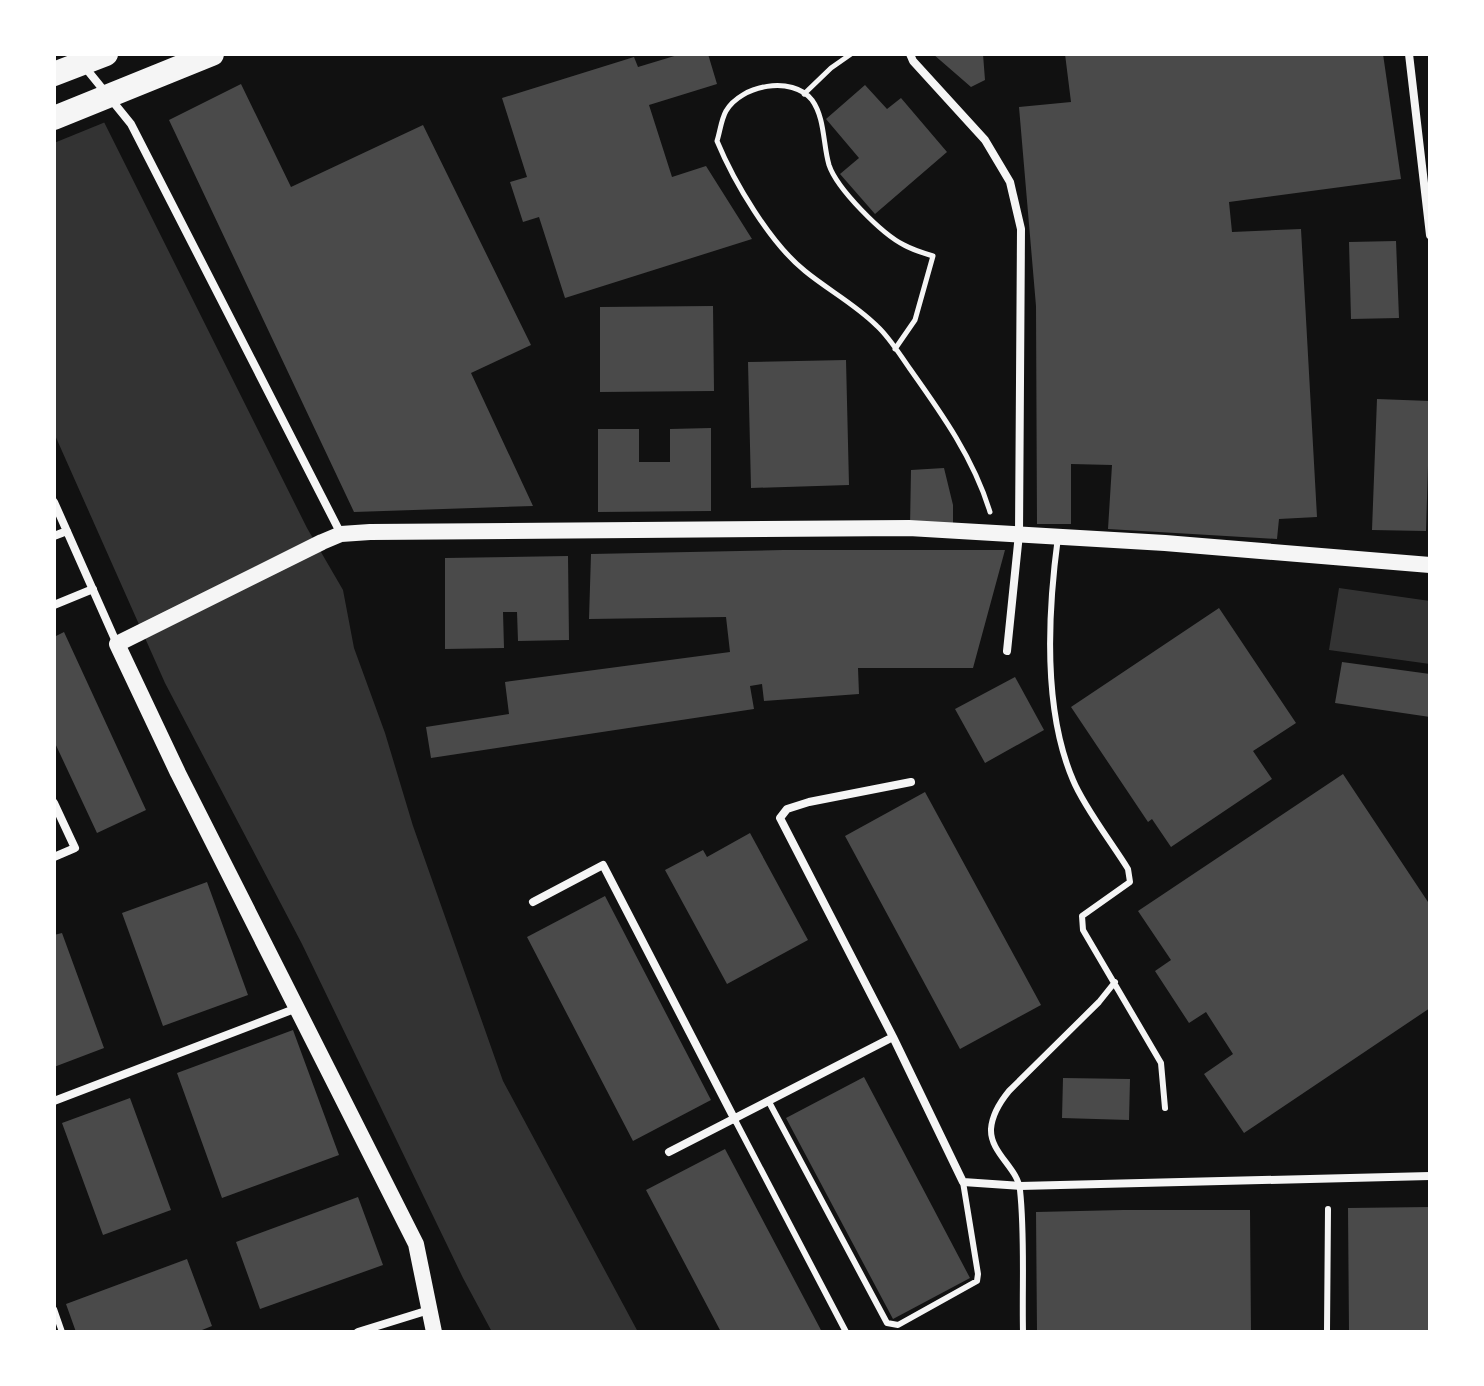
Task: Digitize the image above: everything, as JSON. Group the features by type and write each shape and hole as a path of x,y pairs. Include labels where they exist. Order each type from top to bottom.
{"highway":[{"path":"54,74 106,54"},
{"path":"54,118 212,54"}],"main road":[{"path":"434,1332 416,1244 178,773 117,644 341,534 909,528 1430,565"}],"street":[{"path":"75,54 131,124 341,534"},
{"path":"910,54 985,140 1010,182 1021,229 1019,534 1007,651"},
{"path":"1409,54 1430,235"},
{"path":"54,502 117,644"},
{"path":"54,536 67,531"},
{"path":"54,605 93,589"},
{"path":"911,782 809,802 787,809 780,818 893,1037 963,1182 1020,1186 1430,1176"},
{"path":"54,803 75,848 54,857"},
{"path":"533,902 603,865 735,1120"},
{"path":"54,1101 298,1008"},
{"path":"669,1152 893,1037"},
{"path":"358,1332 430,1309"}],"lane":[{"path":"1058,537 1048,634 1059,731 1073,781 1128,869 1130,882 1082,916 1083,930 1161,1063 1165,1108"},
{"path":"1023,1332 1020,1186 992,1142 991,1128 999,1104 1009,1091 1099,1002 1115,982"},
{"path":"769,1102 887,1323 893,1326 977,1281 963,1182"},
{"path":"735,1120 846,1332"},
{"path":"1327,1332 1328,1209"},
{"path":"54,1309 62,1332"}],"path":[{"path":"804,94 851,54"},
{"path":"895,349 915,320 933,256 904,245 887,234 845,191 830,168 822,127 812,101 804,94 796,88 765,86 741,96 726,111 717,141 724,159 787,255 806,272 863,311 881,329 895,349 940,411 964,450 986,500 993,533"}],"shaded area":[{"path":"54,88 101,116 307,528 343,590 354,648 503,1081 638,1332 492,1332 302,944 165,683 54,433"},
{"path":"1339,588 1430,601 1430,664 1329,650"}],"pier":[{"path":"54,84 103,113 108,121 54,143"}],"building":[{"path":"681,54 708,54 717,84 649,105 672,177 706,166 752,239 565,298 539,217 523,222 510,182 527,177 502,98 634,57 638,67"},
{"path":"933,54 983,54 985,80 971,87"},
{"path":"1065,54 1383,54 1401,179 1229,202 1232,232 1301,229 1317,517 1279,519 1277,539 1108,529 1112,465 1071,464 1071,524 1037,524 1036,306 1019,107 1071,102"},
{"path":"241,84 291,187 423,125 531,345 471,373 533,506 354,512 169,120"},
{"path":"865,85 887,109 901,98 947,152 875,214 840,174 859,158 826,119"},
{"path":"1396,241 1399,318 1351,319 1349,242"},
{"path":"713,306 714,391 600,392 600,307"},
{"path":"846,360 849,485 751,488 748,362"},
{"path":"1377,399 1430,401 1426,531 1372,530"},
{"path":"711,428 711,511 598,512 598,429 639,429 639,462 670,462 670,429"},
{"path":"944,468 953,505 953,525 910,527 911,470"},
{"path":"1005,550 973,668 858,668 859,694 764,701 762,684 750,686 754,709 431,758 426,727 509,714 505,682 730,652 726,617 589,619 591,554"},
{"path":"568,556 569,640 518,641 517,612 503,612 504,648 445,649 445,558"},
{"path":"1219,608 1296,723 1253,751 1272,779 1171,847 1152,819 1148,822 1071,707"},
{"path":"64,632 146,810 97,833 54,741 54,637"},
{"path":"1342,662 1430,674 1430,717 1335,703"},
{"path":"1015,677 1044,730 985,763 955,709"},
{"path":"1343,774 1430,905 1430,1008 1244,1133 1204,1074 1233,1054 1206,1012 1189,1023 1155,971 1171,960 1138,911"},
{"path":"925,792 1041,1005 960,1049 845,836"},
{"path":"750,833 808,940 727,984 665,870 703,850 707,857"},
{"path":"207,882 248,995 163,1026 122,913"},
{"path":"605,896 711,1100 633,1141 527,937"},
{"path":"62,933 104,1048 54,1067 54,935"},
{"path":"293,1030 339,1155 222,1198 177,1073"},
{"path":"864,1077 970,1278 893,1319 786,1118"},
{"path":"1063,1078 1130,1079 1129,1120 1062,1118"},
{"path":"130,1098 171,1210 103,1235 62,1123"},
{"path":"725,1149 822,1332 721,1332 646,1190"},
{"path":"358,1197 383,1265 260,1309 236,1242"},
{"path":"1430,1207 1430,1332 1349,1332 1348,1208"},
{"path":"1250,1210 1251,1332 1037,1332 1036,1212"},
{"path":"187,1259 212,1326 197,1332 76,1332 66,1304"}]}
